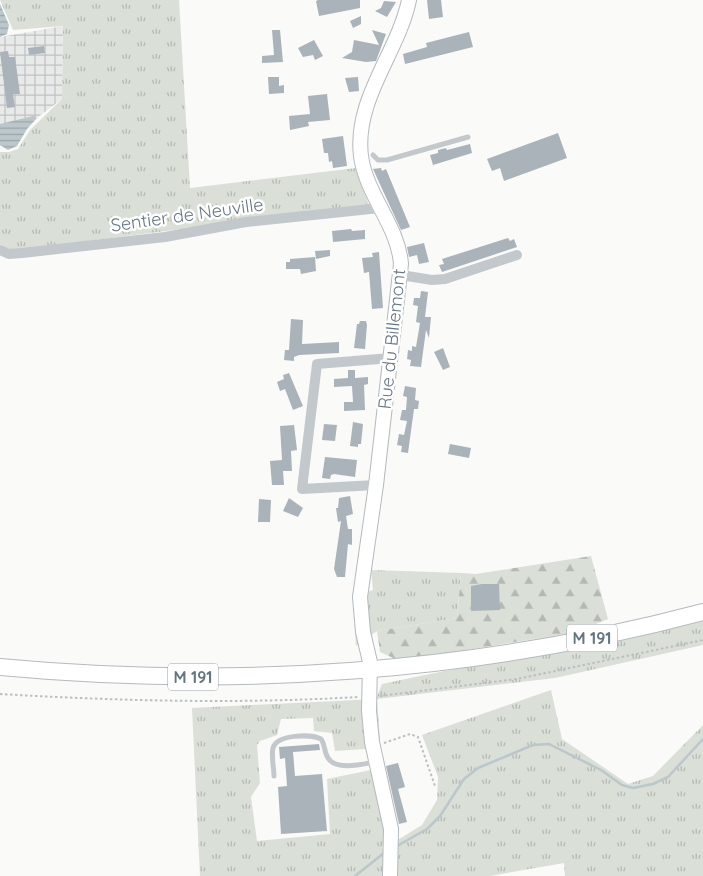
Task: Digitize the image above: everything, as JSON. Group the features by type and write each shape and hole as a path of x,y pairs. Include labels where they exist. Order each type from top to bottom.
{"main road":[{"name":"M 191","path":"0,667 168,677 365,673 463,660 577,641 703,612"}],"street":[{"name":"Rue du Billemont","path":"390,876 391,829 373,747 365,673 360,591 376,485 401,275 399,250 365,172 361,150 362,126 367,105 409,0"},
{"name":"Sentier de Neuville","path":"0,250 9,254 22,253 171,236 256,221 380,208"},
{"path":"401,275 432,280 445,279 517,255"},
{"path":"376,485 302,489 317,364 391,358"}],"lane":[{"path":"373,155 378,160 387,160 468,137"},
{"path":"274,776 273,748 276,742 282,738 314,735 321,739 328,759 335,764 349,766 376,762"}],"path":[{"path":"0,694 180,701 274,701 367,697 517,679 703,640"},
{"path":"373,747 414,734 418,737 435,786"}],"shaded area":[{"path":"0,4 9,25 7,34 0,37"},
{"path":"63,26 62,99 0,146 0,37"},
{"path":"33,116 37,118 27,129 17,146 8,150 0,145 0,124"}],"green space":[{"path":"0,0 179,0 190,188 356,168 369,205 17,250 3,248 0,244 0,152 18,149 30,130 62,99 63,26 13,30"},
{"path":"591,556 608,619 577,632 400,661 380,652 377,631 457,618 461,573 476,574"},
{"path":"371,570 461,573 457,618 377,631 356,646 353,597 373,590"},
{"path":"703,620 703,645 555,678 377,699 380,740 365,745 365,749 335,751 332,733 314,731 313,718 281,719 277,735 260,741 257,745 260,783 251,797 257,841 330,834 327,779 371,770 386,827 382,848 387,856 384,876 200,876 192,708 376,699 382,684 623,638"},
{"path":"551,690 562,739 628,784 653,776 703,725 703,876 565,876 564,863 490,876 394,876 396,841 422,825 437,800 438,777 422,735"}],"building":[{"path":"360,0 360,8 319,16 316,1"},
{"path":"427,0 441,0 443,17 429,19"},
{"path":"384,1 396,2 387,17 375,11 381,8"},
{"path":"361,16 361,24 353,28 350,21"},
{"path":"272,30 280,30 283,62 262,63 262,56 274,55"},
{"path":"372,30 386,34 376,61 366,62 342,58 352,52 354,40 379,45"},
{"path":"469,32 473,47 405,64 403,54 427,47 426,43"},
{"path":"314,40 323,56 315,60 313,55 303,57 298,48"},
{"path":"44,46 45,53 29,55 28,48"},
{"path":"8,51 9,57 15,57 20,94 13,94 15,107 7,108 0,52"},
{"path":"268,77 279,77 279,86 284,85 284,93 269,94"},
{"path":"358,77 359,91 349,92 345,78"},
{"path":"327,94 330,120 308,122 309,126 290,130 289,116 310,114 308,96"},
{"path":"558,133 567,158 504,181 500,168 492,171 487,159"},
{"path":"343,136 347,166 333,168 332,161 329,162 328,153 324,153 322,139"},
{"path":"470,144 472,153 433,165 430,155 438,153 438,150 446,148 447,150"},
{"path":"381,168 382,171 386,169 410,227 401,230 373,169"},
{"path":"351,229 352,231 365,230 365,239 333,242 332,231"},
{"path":"508,238 510,241 514,239 517,247 442,272 439,265 444,264 442,259"},
{"path":"424,243 429,262 419,264 417,255 409,257 407,247"},
{"path":"330,250 330,256 316,259 315,251"},
{"path":"379,252 383,308 372,309 369,272 364,273 362,258 373,257 372,253"},
{"path":"315,257 316,271 301,274 300,269 286,269 286,262 290,262 290,259"},
{"path":"421,291 428,292 425,317 431,317 429,338 426,330 421,367 410,366 411,360 407,359 408,350 412,351 412,346 416,347 420,323 416,322 418,306 413,305 414,298 420,298"},
{"path":"291,319 303,320 302,344 339,342 339,353 299,355 294,357 294,361 284,360 285,350 289,350"},
{"path":"360,321 366,321 367,325 365,349 354,348 357,324"},
{"path":"443,348 450,367 443,370 434,352"},
{"path":"348,370 355,370 355,378 368,377 368,384 364,385 365,410 344,411 344,402 353,402 352,386 334,387 334,379 348,378"},
{"path":"289,373 303,406 293,410 285,389 280,391 277,382 284,379 283,375"},
{"path":"405,386 416,388 415,400 419,401 418,409 414,409 408,453 401,452 402,446 397,445 399,434 404,435 407,421 400,420 402,410 406,410 407,397 403,396"},
{"path":"353,422 363,424 361,444 358,444 358,447 350,446"},
{"path":"324,424 337,425 335,441 322,440"},
{"path":"294,425 297,450 291,451 292,471 283,471 284,485 272,485 270,461 282,460 280,426"},
{"path":"450,444 471,448 469,458 448,454"},
{"path":"325,457 357,460 355,477 334,474 331,475 330,479 322,478"},
{"path":"350,496 353,514 346,516 348,529 352,529 352,545 348,544 345,577 337,577 334,569 341,521 338,522 336,508 338,508 339,498"},
{"path":"289,498 303,508 298,517 283,511"},
{"path":"259,499 271,500 270,522 258,522"},
{"path":"499,584 500,610 471,611 471,586"},
{"path":"319,744 320,750 293,752 295,776 322,774 327,831 281,834 278,787 287,786 285,758 280,759 279,747"},
{"path":"398,763 405,787 398,789 407,822 399,824 386,766"}],"waterway":[{"path":"397,846 427,829 440,816 464,779 478,768 533,745 549,744 601,770 622,785 633,788 653,784 668,777 703,739"},
{"path":"355,876 384,853"}]}
